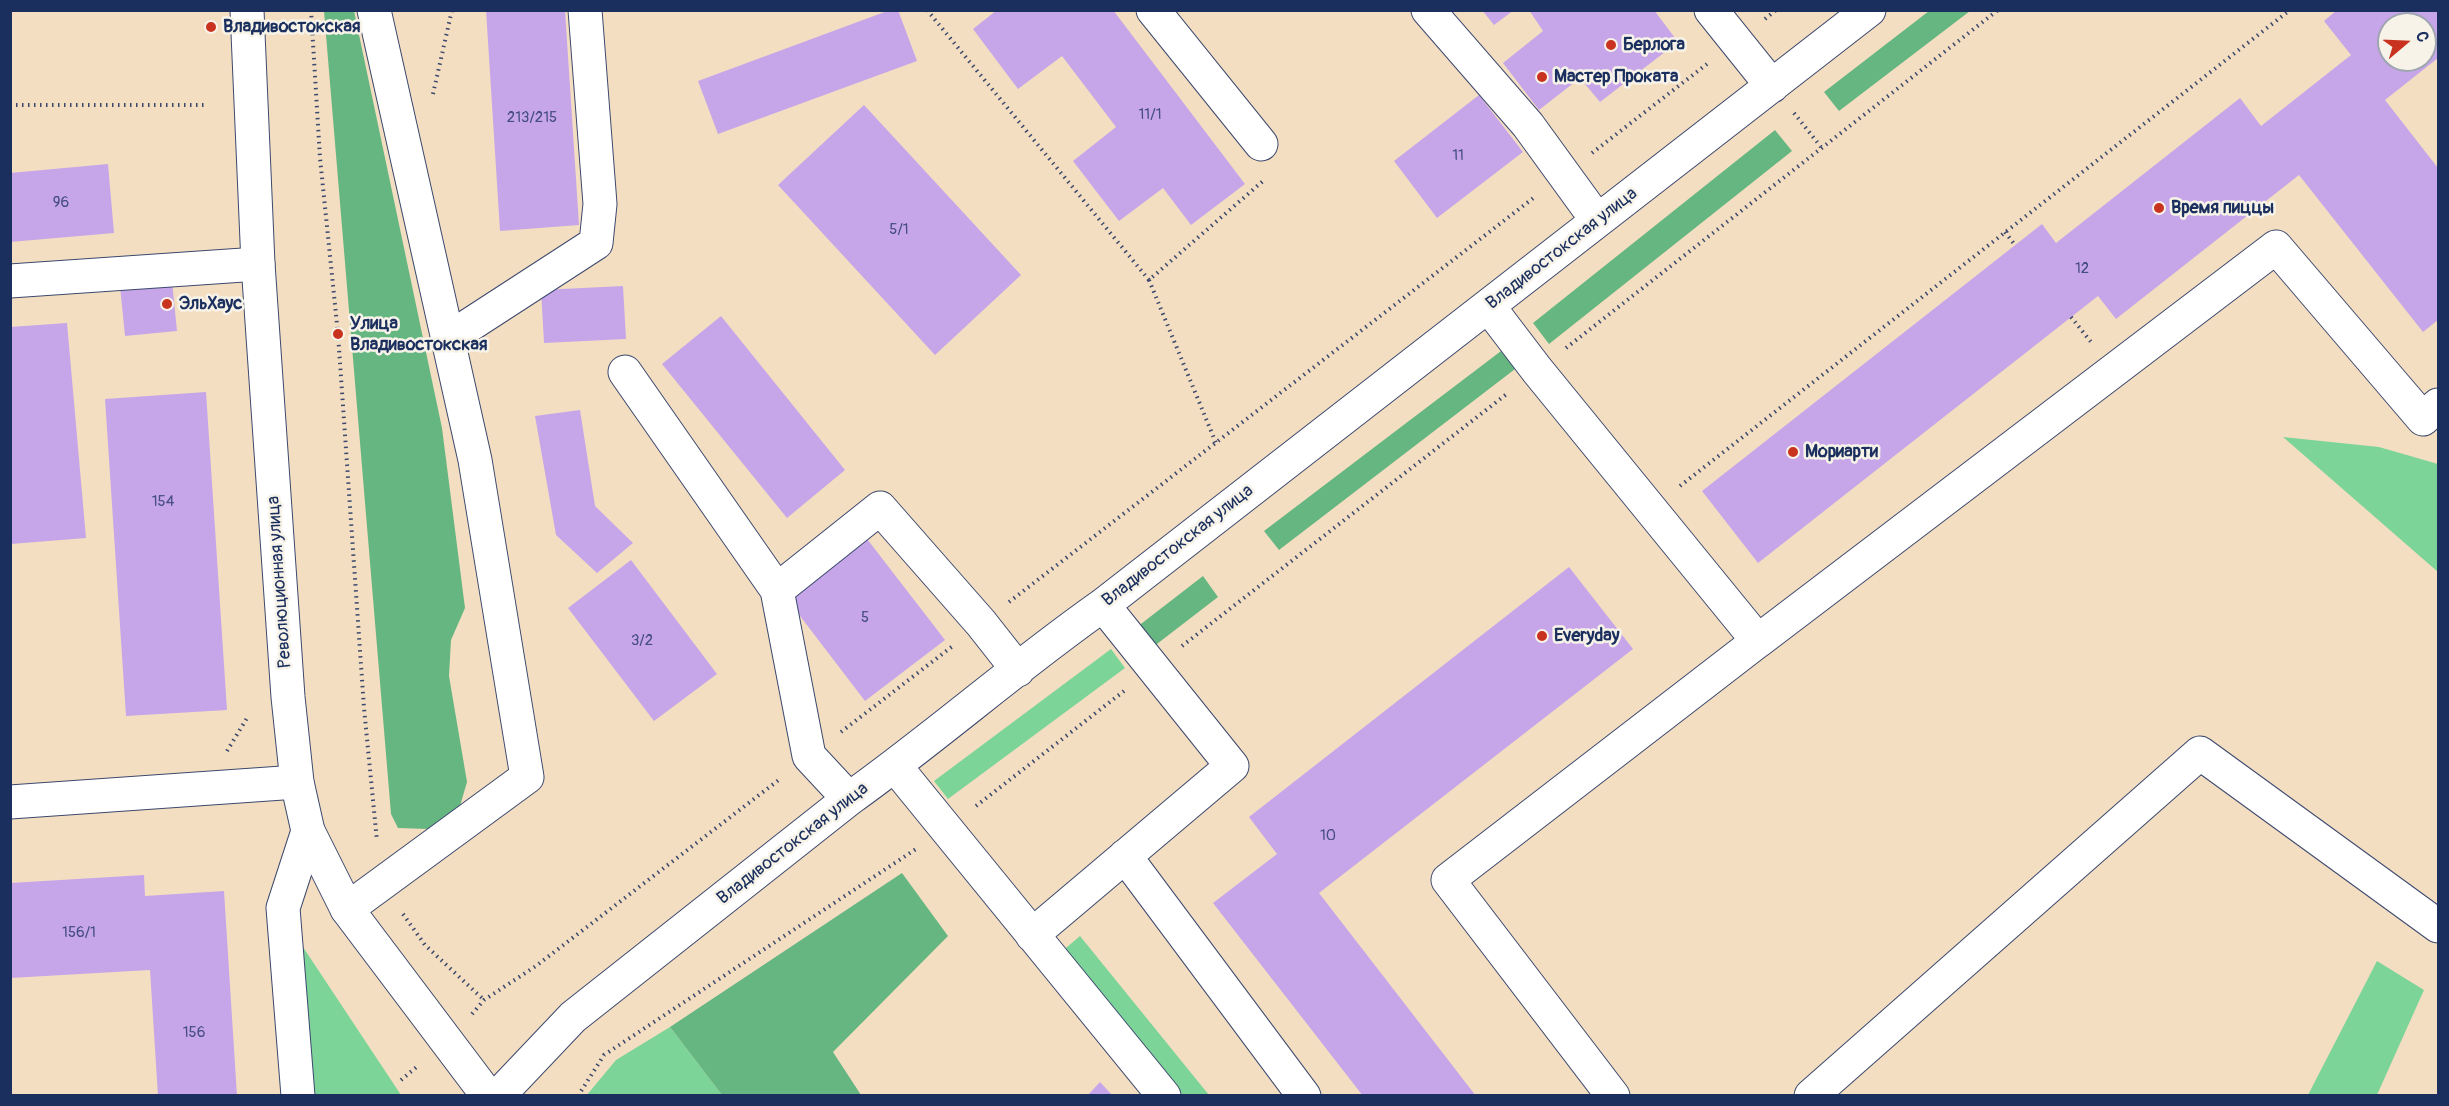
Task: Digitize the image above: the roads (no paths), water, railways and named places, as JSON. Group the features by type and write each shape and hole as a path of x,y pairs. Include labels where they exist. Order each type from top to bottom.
{"street":[{"name":"Революционная улица","path":"248,10 258,264 288,697 297,782 308,831 347,909 488,1095"},
{"path":"347,909 527,777 475,460 374,10"},
{"path":"448,339 596,243 600,204 585,10"},
{"path":"1153,10 1262,144"},
{"path":"1428,10 1528,125 1597,220"},
{"path":"1711,10 1772,86"},
{"name":"Владивостокская улица","path":"498,1095 573,1017 849,799 895,766 1065,632 1104,605 1869,10"},
{"path":"1613,1095 1448,880 2276,247 2423,419 2439,405"},
{"path":"10,281 258,264"},
{"path":"1489,307 1537,370 1758,641"},
{"path":"625,372 777,590 809,756 849,799"},
{"path":"777,590 880,508 981,623 1018,670"},
{"path":"1032,935 1232,766 1104,605"},
{"path":"1811,1095 2200,753 2439,926"},
{"path":"895,766 945,830 1164,1095"},
{"path":"10,802 297,782"},
{"path":"298,1095 283,908 308,831"},
{"path":"1125,856 1304,1095"}],"place":[{"name":"Владивостокская","path":"211,27"},
{"name":"Берлога","path":"1611,45"},
{"name":"Мастер Проката","path":"1542,77"},
{"name":"Время пиццы","path":"2159,208"},
{"name":"ЭльХаус","path":"167,304"},
{"name":"Улица Владивостокская","path":"338,334"},
{"name":"Мориарти","path":"1793,452"},
{"name":"Everyday","path":"1542,636"}]}
